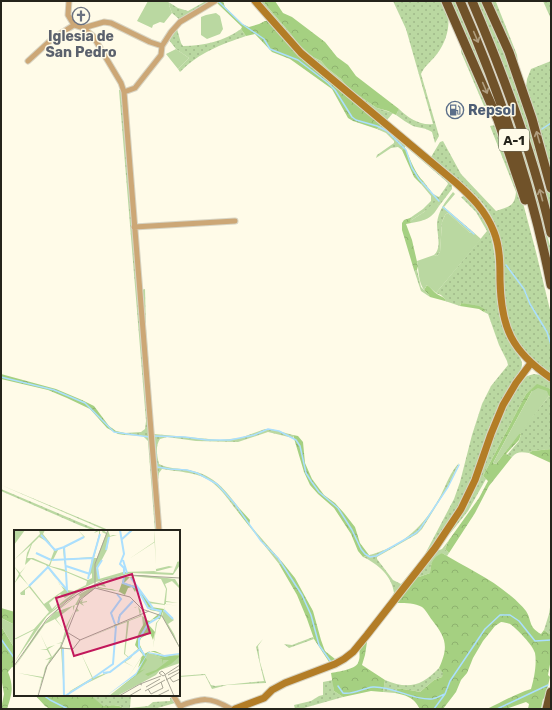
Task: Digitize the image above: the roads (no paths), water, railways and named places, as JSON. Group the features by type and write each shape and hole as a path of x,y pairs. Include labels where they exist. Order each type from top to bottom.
{"highway":[{"path":"446,1 498,120 546,263"},
{"name":"A-1","path":"460,1 478,41 512,134 538,226 551,285"},
{"name":"A-1","path":"472,1 511,98 536,176 551,233"},
{"path":"486,1 508,52 532,118 551,188"},
{"path":"547,709 551,692"}],"street":[{"path":"69,1 68,15 74,25 83,28 93,36 121,83 124,92 160,530"},
{"path":"124,92 135,88 162,55 162,46 180,22 215,1"},
{"path":"255,1 301,53 449,177 478,205 488,219 498,246 501,302 507,329 513,342 521,352 531,363 551,378"},
{"path":"83,28 104,22 111,23 150,42 162,46"},
{"path":"28,61 52,39 74,25"},
{"path":"134,227 235,221"},
{"path":"235,709 264,698 272,690 285,683 335,664 344,659 358,646 435,548 462,509 475,480 503,405 516,383 531,363"},
{"path":"174,696 180,708 198,700 209,699 216,700 231,709"}],"waterway":[{"path":"219,2 242,24 264,39 270,49 298,60 328,83 335,90 352,117 356,120 377,126 387,131 406,150 412,168 419,179 439,201"},
{"path":"542,129 551,123"},
{"path":"443,207 474,234"},
{"path":"506,265 524,289 530,304 547,332 551,345"},
{"path":"1,377 54,390 85,403 114,432 149,437"},
{"path":"153,436 230,440 254,435 268,429 279,431 296,440 300,446 306,473 311,481 319,492 338,508 352,530 361,549 370,557 376,556 416,533 420,529 448,487 459,465"},
{"path":"154,436 157,467 187,470 197,473 217,484 235,504 261,541 278,558 302,595 311,615 319,645 331,662"},
{"path":"434,709 445,694 450,681 485,629 500,615 510,615 519,621 535,641 551,640"},
{"path":"1,639 14,658"},
{"path":"497,709 548,685"},
{"path":"338,686 343,693 380,687 424,699 433,699 445,694"},
{"path":"44,696 68,709"}],"place":[{"name":"Iglesia de San Pedro","path":"81,16"},
{"name":"Repsol","path":"455,110"}]}
